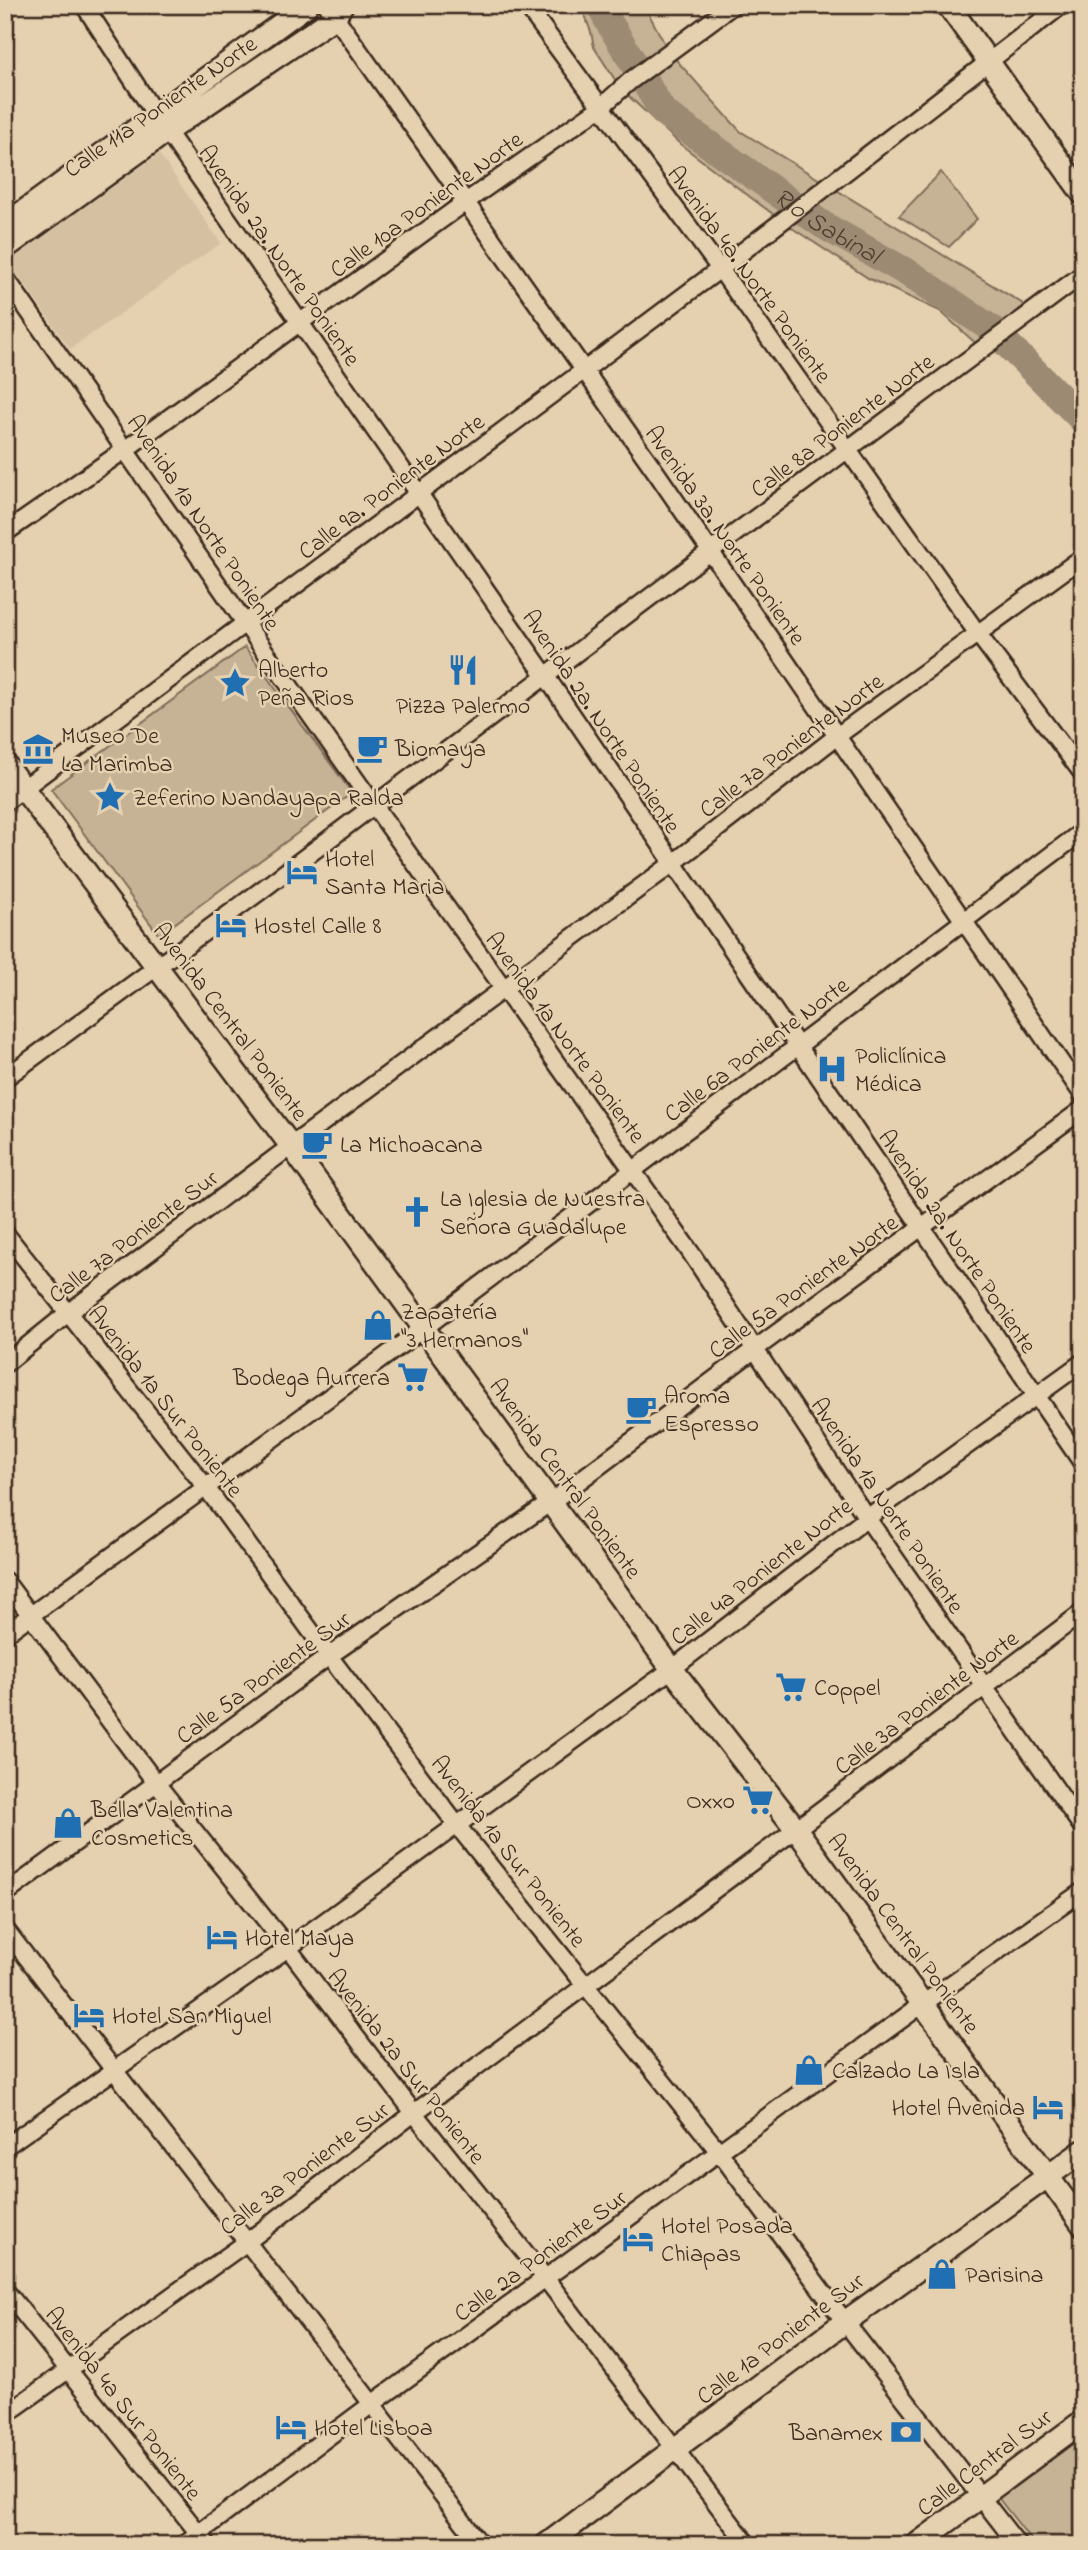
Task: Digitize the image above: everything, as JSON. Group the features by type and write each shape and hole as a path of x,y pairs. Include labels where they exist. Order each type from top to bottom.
{"main road":[{"name":"Calle 11a Poniente Norte","path":"5,248 307,5"},
{"path":"948,5 1083,194"},
{"name":"Calle 11a Poniente Norte","path":"5,225 335,9"},
{"name":"Avenida Central Poniente","path":"5,764 291,1146 672,1669 796,1829 1083,2225"},
{"name":"Calle 1a Poniente Sur","path":"546,2545 845,2322 1083,2151"},
{"name":"Calle Central Sur","path":"916,2545 1083,2421"}],"street":[{"name":"Avenida 2a. Norte Poniente","path":"83,5 161,123 545,676 1083,1464"},
{"name":"Avenida 4a. Norte Poniente","path":"526,5 720,269 978,634 1083,774"},
{"name":"Calle 10a Poniente Norte","path":"5,533 601,107 630,81 733,5"},
{"name":"Calle 9a. Poniente Norte","path":"5,802 720,269 1062,5"},
{"name":"Avenida 3a. Norte Poniente","path":"335,9 1083,1095"},
{"name":"Calle 8a Poniente Norte","path":"5,1078 1083,274"},
{"name":"Avenida 1a Norte Poniente","path":"5,277 245,623 632,1170 867,1518 1083,1828"},
{"name":"Calle 7a Poniente Norte","path":"291,1146 671,864 837,736 1083,556"},
{"name":"Calle 6a Poniente Norte","path":"5,1634 424,1328 1083,831"},
{"name":"Calle 5a Poniente Norte","path":"551,1502 1083,1109"},
{"name":"Calle 7a Poniente Sur","path":"5,1364 68,1313 291,1146"},
{"name":"Avenida 1a Sur Poniente","path":"5,1233 205,1486 328,1656 456,1824 720,2153 845,2322 1018,2545"},
{"name":"Calle 4a Poniente Norte","path":"5,2147 288,1948 672,1669 867,1518 1083,1362"},
{"name":"Calle 5a Poniente Sur","path":"5,1894 328,1656 551,1502"},
{"name":"Avenida 2a Sur Poniente","path":"5,1580 156,1783 546,2279 748,2545"},
{"name":"Calle 3a Poniente Norte","path":"796,1829 1083,1612"},
{"name":"Calle 3a Poniente Sur","path":"5,2415 247,2242 414,2113 796,1829"},
{"name":"Calle 2a Poniente Sur","path":"183,2545 203,2539 372,2404 924,2003 1083,1891"},
{"path":"5,1928 481,2545"},
{"name":"Avenida 4a Sur Poniente","path":"5,2290 203,2539"}],"shaded area":[{"path":"581,5 644,5 669,52 740,131 1033,310 982,349 940,311 868,278 786,224 680,144 621,89 594,47"},
{"path":"159,154 221,243 70,349 8,261"},
{"path":"941,172 977,219 949,247 899,216"},
{"path":"245,647 352,793 159,935 51,789"},
{"path":"1083,2423 1083,2545 1035,2545 992,2490"}],"waterway":[{"name":"Río Sabinal","path":"601,5 663,112 823,225 915,277 993,330 1083,420"}],"place":[{"name":"Pizza Palermo","path":"463,670"},
{"name":"Alberto Peña Rios","path":"235,683"},
{"name":"Biomaya","path":"372,748"},
{"name":"Museo De La Marimba","path":"38,749"},
{"name":"Zeferino Nandayapa Ralda","path":"110,797"},
{"name":"Hotel Santa Maria","path":"302,872"},
{"name":"Hostel Calle 8","path":"231,925"},
{"name":"Policlínica Médica","path":"832,1069"},
{"name":"La Michoacana","path":"317,1144"},
{"name":"La Iglesia de Nuestra Señora Guadalupe","path":"417,1212"},
{"name":"Zapatería \"3 Hermanos\"","path":"378,1325"},
{"name":"Bodega Aurrera","path":"413,1377"},
{"name":"Aroma Espresso","path":"641,1409"},
{"name":"Coppel","path":"791,1687"},
{"name":"Oxxo","path":"758,1800"},
{"name":"Bella Valentina Cosmetics","path":"68,1823"},
{"name":"Hotel Maya","path":"222,1937"},
{"name":"Hotel San Miguel","path":"89,2015"},
{"name":"Calzado La Isla","path":"809,2070"},
{"name":"Hotel Avenida","path":"1048,2107"},
{"name":"Hotel Posada Chiapas","path":"638,2239"},
{"name":"Parisina","path":"942,2274"},
{"name":"Hotel Lisboa","path":"291,2427"},
{"name":"Banamex","path":"906,2432"}]}
